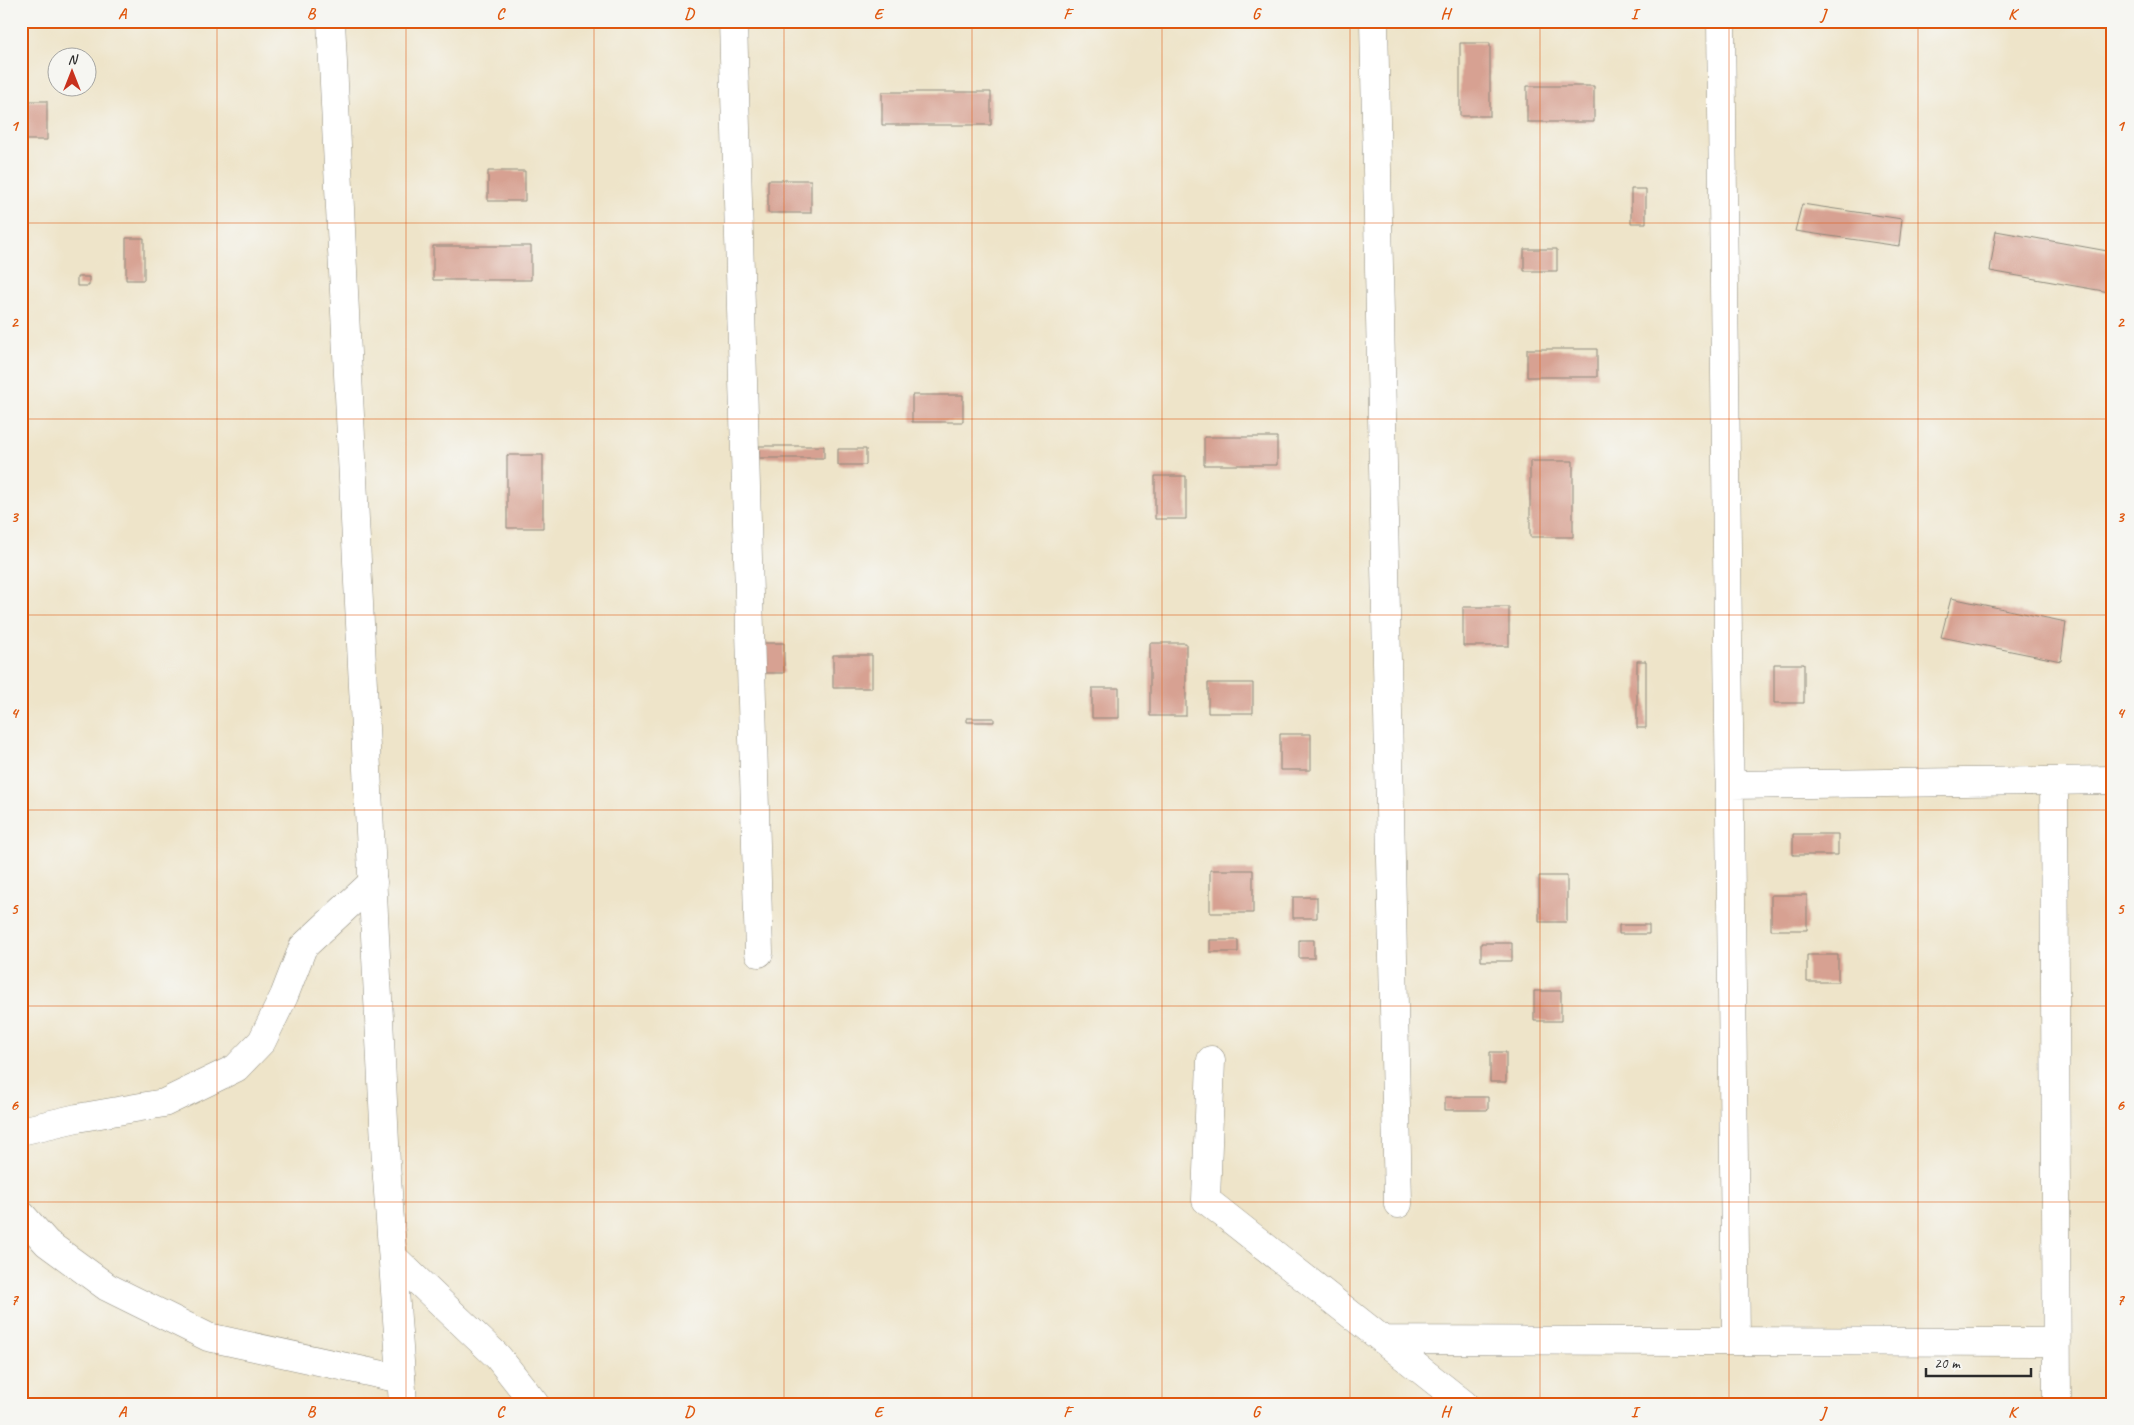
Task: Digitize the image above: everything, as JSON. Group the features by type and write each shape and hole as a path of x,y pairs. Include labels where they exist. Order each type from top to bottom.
{"street":[{"path":"21,1214 47,1243 107,1287 208,1337 402,1391 386,1164 331,21"},
{"path":"734,21 759,952"},
{"path":"1374,21 1398,1204"},
{"path":"1721,21 1736,1341"},
{"path":"1731,785 2113,780"},
{"path":"2054,781 2057,1404"},
{"path":"21,1131 77,1118 164,1103 236,1068 262,1041 284,996 303,947 373,882"},
{"path":"1212,1060 1206,1200 1464,1404"},
{"path":"394,1258 498,1357 536,1404"},
{"path":"1384,1340 2057,1342"}],"building":[{"path":"1460,43 1490,43 1490,116 1460,116"},
{"path":"1527,86 1594,86 1594,122 1527,122"},
{"path":"882,92 991,92 991,125 882,125"},
{"path":"21,101 47,101 47,140 21,140"},
{"path":"488,171 525,171 525,201 488,201"},
{"path":"768,180 811,180 811,213 768,213"},
{"path":"1631,189 1646,189 1646,223 1631,223"},
{"path":"1802,204 1902,219 1899,246 1795,231"},
{"path":"1996,231 2113,252 2109,292 1990,271"},
{"path":"126,238 144,238 144,280 126,280"},
{"path":"433,246 531,246 531,280 433,280"},
{"path":"1524,249 1557,249 1557,271 1524,271"},
{"path":"77,277 89,277 89,286 77,286"},
{"path":"1527,349 1597,349 1597,377 1527,377"},
{"path":"912,395 963,395 963,422 912,422"},
{"path":"1204,437 1277,437 1277,465 1204,465"},
{"path":"759,446 824,446 824,458 759,458"},
{"path":"838,449 866,449 866,465 838,465"},
{"path":"507,455 543,455 543,528 507,528"},
{"path":"1530,461 1573,461 1573,537 1530,537"},
{"path":"1155,476 1186,476 1186,519 1155,519"},
{"path":"1951,598 2066,622 2061,661 1941,637"},
{"path":"1463,607 1509,607 1509,646 1463,646"},
{"path":"747,643 784,643 784,673 747,673"},
{"path":"1150,643 1186,643 1186,716 1150,716"},
{"path":"833,655 872,655 872,688 833,688"},
{"path":"1637,661 1646,661 1646,728 1637,728"},
{"path":"1774,664 1804,664 1804,703 1774,703"},
{"path":"1208,683 1253,683 1253,713 1208,713"},
{"path":"1092,688 1119,688 1119,718 1092,718"},
{"path":"967,718 994,718 994,722 967,722"},
{"path":"1280,734 1311,734 1311,770 1280,770"},
{"path":"1793,834 1838,834 1838,855 1793,855"},
{"path":"1210,870 1253,870 1253,913 1210,913"},
{"path":"1539,876 1567,876 1567,922 1539,922"},
{"path":"1771,895 1807,895 1807,930 1771,930"},
{"path":"1293,897 1317,897 1317,918 1293,918"},
{"path":"1619,925 1649,925 1649,934 1619,934"},
{"path":"1210,940 1238,940 1238,952 1210,952"},
{"path":"1299,940 1314,940 1314,958 1299,958"},
{"path":"1481,943 1512,943 1512,961 1481,961"},
{"path":"1807,955 1838,955 1838,982 1807,982"},
{"path":"1534,991 1561,991 1561,1021 1534,1021"},
{"path":"1490,1052 1506,1052 1506,1082 1490,1082"},
{"path":"1445,1097 1488,1097 1488,1110 1445,1110"}]}
